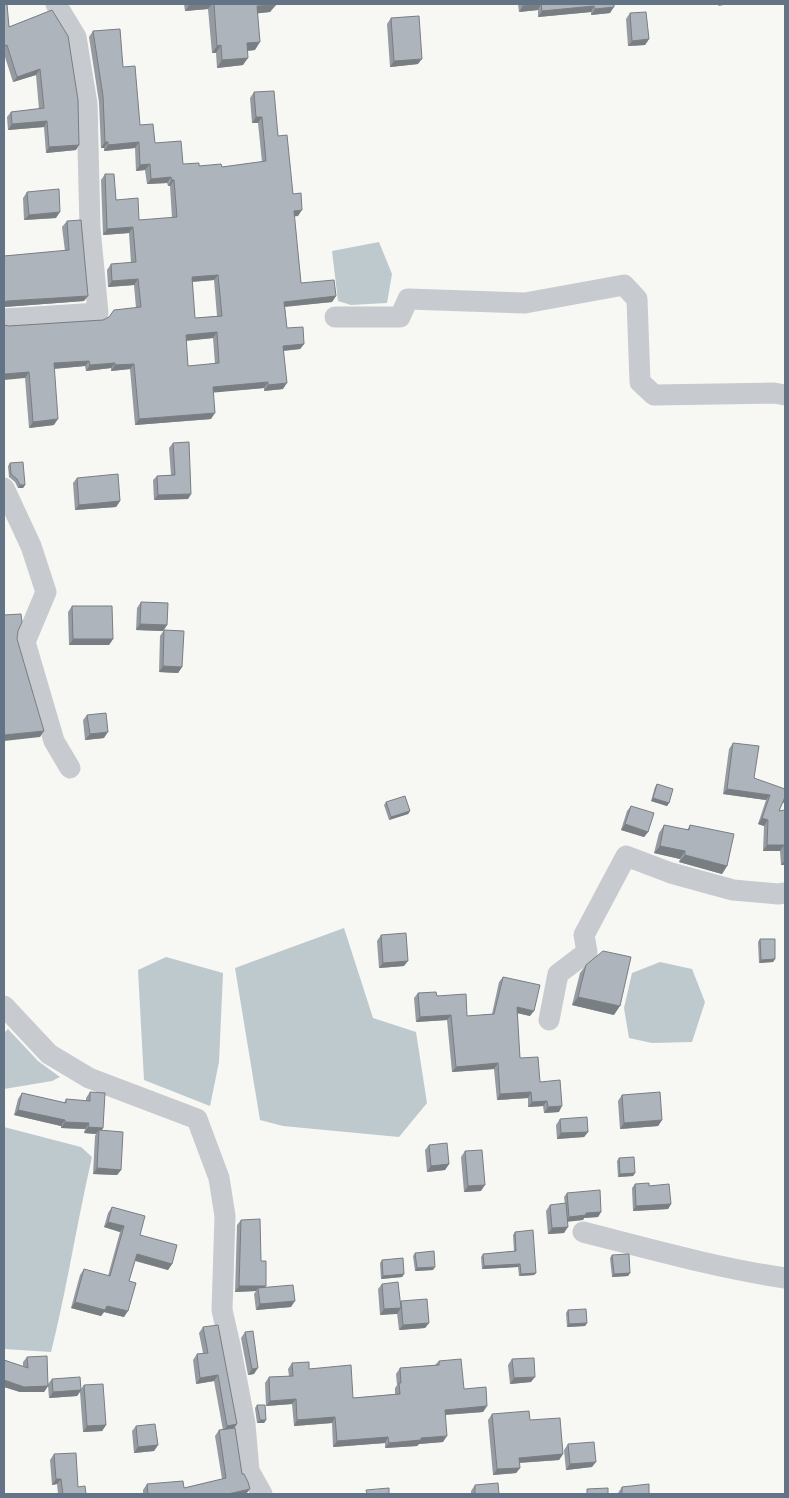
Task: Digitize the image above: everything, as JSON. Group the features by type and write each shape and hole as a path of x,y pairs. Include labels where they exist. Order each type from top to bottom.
{"street":[{"path":"4,319 98,313 90,228 87,104 76,37 56,4"},
{"path":"335,316 400,317 408,299 525,303 624,285 637,299 640,382 654,395 774,393 785,395"},
{"path":"4,488 31,546 46,592 25,642 54,741 70,768"},
{"path":"549,1020 558,974 587,952 584,935 626,856 671,873 733,890 785,893"},
{"path":"4,1006 49,1054 89,1078 197,1119 219,1178 226,1216 222,1310 245,1424 249,1471 262,1494"},
{"path":"583,1232 676,1256 785,1278"}],"shaded area":[{"path":"379,242 392,274 387,303 351,305 338,301 332,251"},
{"path":"344,928 373,1018 416,1032 427,1103 399,1137 283,1126 260,1120 235,968"},
{"path":"166,957 223,973 219,1062 210,1106 144,1080 138,970"},
{"path":"660,962 692,969 705,1002 692,1042 652,1043 629,1038 624,1008 632,973"},
{"path":"8,1029 38,1061 60,1077 52,1081 4,1089 4,1033"},
{"path":"4,1127 81,1147 92,1157 51,1352 4,1349"}],"building":[{"path":"4,4 7,4 9,27 52,10 68,36 78,100 79,145 49,147 47,121 12,124 11,112 44,108 40,69 17,77 7,45 4,46"},
{"path":"214,4 276,4 257,6 260,42 247,43 248,58 222,60 221,45 217,46"},
{"path":"523,4 541,4 523,6"},
{"path":"541,4 614,4 614,7 595,9 594,6 542,11"},
{"path":"646,12 649,39 632,41 630,13"},
{"path":"419,16 422,59 394,61 391,18"},
{"path":"120,29 123,67 135,66 140,125 153,124 155,143 181,141 183,164 199,163 199,166 221,164 222,167 266,161 262,117 256,117 254,92 274,91 278,136 287,135 293,194 301,193 302,210 294,211 301,283 334,280 336,296 284,302 287,328 303,327 304,344 283,346 287,383 268,385 268,382 213,387 215,413 139,419 134,364 90,365 89,361 54,363 58,419 33,422 29,372 4,374 4,325 103,320 109,317 114,310 141,307 138,279 112,281 111,264 136,262 133,227 107,229 105,174 114,174 116,200 138,198 139,220 177,217 174,180 171,177 151,179 150,164 140,165 139,142 108,145 108,142 105,142 103,96 93,31","holes":["218,275 222,316 195,318 192,277","217,332 219,363 188,366 186,335"]},
{"path":"59,189 60,212 29,215 27,192"},
{"path":"81,220 88,296 4,302 4,256 69,250 67,221"},
{"path":"189,442 191,494 158,495 157,476 175,475 173,443"},
{"path":"23,462 25,485 20,485 11,474 10,463"},
{"path":"118,474 120,501 79,505 77,478"},
{"path":"141,602 168,603 167,625 140,624"},
{"path":"72,606 112,606 113,639 73,639"},
{"path":"21,614 22,622 17,639 44,731 4,735 4,615"},
{"path":"164,630 184,631 182,667 163,666"},
{"path":"106,713 108,732 90,734 87,715"},
{"path":"733,743 759,746 754,778 785,789 785,797 779,811 785,810 785,860 784,845 767,845 768,820 762,818 770,795 727,789"},
{"path":"657,784 673,789 669,803 653,798"},
{"path":"405,796 410,811 391,817 386,802"},
{"path":"631,806 654,813 648,832 625,824"},
{"path":"664,825 689,830 690,825 734,834 727,866 685,855 685,851 660,846"},
{"path":"406,933 408,961 383,963 381,935"},
{"path":"760,939 775,939 775,959 761,960"},
{"path":"603,951 631,957 620,1006 578,997 586,965"},
{"path":"503,977 540,985 534,1011 517,1007 520,1058 538,1057 540,1082 560,1080 562,1106 548,1107 547,1101 532,1102 531,1092 500,1094 498,1063 456,1067 451,1015 420,1017 418,993 436,992 437,996 466,994 467,1016 494,1014"},
{"path":"90,1092 105,1093 103,1128 88,1127 89,1123 65,1122 65,1120 18,1110 22,1093 66,1103 66,1099 90,1101"},
{"path":"660,1092 662,1120 624,1123 622,1095"},
{"path":"587,1117 588,1132 561,1133 560,1119"},
{"path":"99,1130 123,1132 121,1170 97,1168"},
{"path":"447,1143 449,1164 431,1166 429,1145"},
{"path":"482,1150 485,1185 468,1186 465,1151"},
{"path":"634,1157 635,1173 620,1174 619,1158"},
{"path":"649,1183 649,1186 669,1184 671,1204 636,1206 635,1184"},
{"path":"600,1190 601,1212 569,1217 567,1193"},
{"path":"566,1203 568,1227 552,1228 550,1205"},
{"path":"112,1207 145,1216 140,1235 177,1245 172,1264 137,1254 129,1281 136,1283 128,1311 107,1306 105,1310 75,1302 84,1269 110,1276 124,1226 108,1222"},
{"path":"260,1219 261,1261 266,1261 266,1286 239,1286 241,1220"},
{"path":"533,1230 536,1273 521,1274 520,1264 484,1266 483,1254 516,1251 515,1232"},
{"path":"434,1251 435,1267 417,1268 415,1253"},
{"path":"629,1254 630,1273 614,1274 612,1255"},
{"path":"403,1258 404,1274 383,1276 382,1260"},
{"path":"398,1282 401,1308 384,1309 382,1284"},
{"path":"293,1285 295,1301 260,1304 258,1288"},
{"path":"427,1299 429,1323 403,1325 401,1301"},
{"path":"586,1309 587,1323 569,1324 568,1310"},
{"path":"218,1325 237,1424 227,1426 218,1375 200,1378 197,1354 208,1353 203,1327"},
{"path":"253,1331 258,1368 252,1369 245,1332"},
{"path":"47,1356 48,1386 24,1387 4,1380 4,1360 28,1368 27,1357"},
{"path":"534,1358 535,1377 514,1378 512,1359"},
{"path":"461,1359 464,1389 486,1387 487,1406 445,1410 447,1436 389,1443 388,1437 337,1441 335,1417 297,1420 296,1399 270,1401 269,1377 293,1376 292,1363 309,1362 309,1369 351,1365 353,1398 400,1394 400,1368 439,1365 439,1361"},
{"path":"80,1377 81,1390 53,1392 52,1379"},
{"path":"103,1384 106,1425 87,1426 84,1385"},
{"path":"257,1405 265,1405 266,1420 260,1420"},
{"path":"529,1411 530,1420 560,1418 563,1454 519,1458 520,1468 497,1469 492,1414"},
{"path":"155,1424 158,1445 138,1447 136,1426"},
{"path":"235,1428 242,1474 244,1474 250,1489 228,1494 148,1494 147,1484 183,1481 184,1488 226,1478 219,1430"},
{"path":"594,1442 596,1462 570,1464 568,1444"},
{"path":"76,1453 78,1487 85,1486 86,1494 63,1494 61,1479 56,1479 54,1454"},
{"path":"498,1483 499,1494 475,1494 475,1485"},
{"path":"649,1484 649,1494 622,1494 622,1487"},
{"path":"389,1488 389,1494 367,1494 366,1490"},
{"path":"608,1488 608,1494 587,1494 587,1489"}]}
